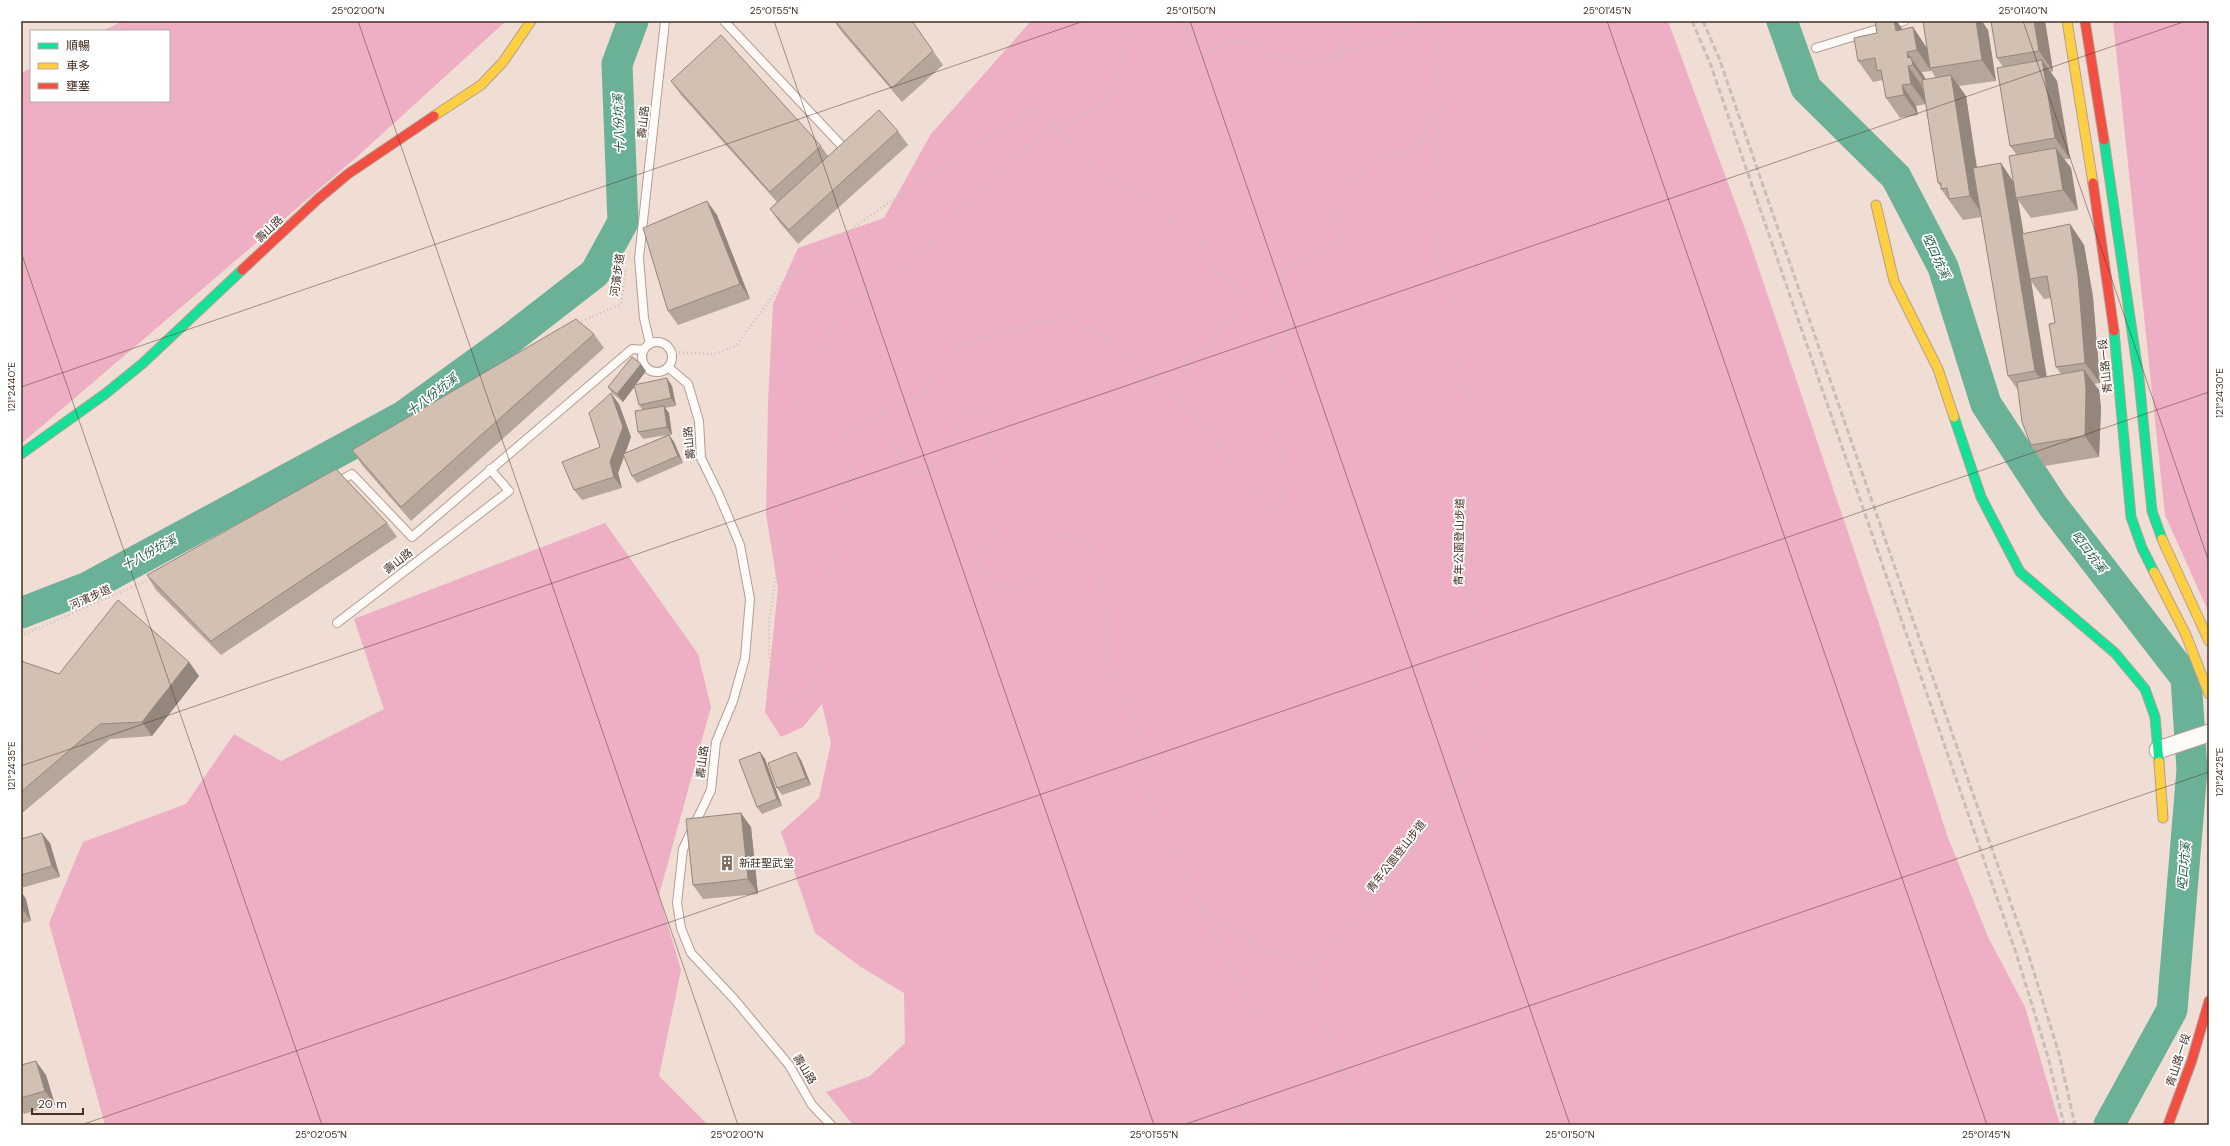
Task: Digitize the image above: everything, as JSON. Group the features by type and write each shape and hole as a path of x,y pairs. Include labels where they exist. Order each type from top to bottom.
{"street":[{"name":"壽山路","path":"21,454 105,394 142,364 318,199 342,179 481,85 503,62 531,21"},
{"name":"青山路一段","path":"2067,21 2106,267 2119,378 2131,517 2142,548 2186,634 2209,694"},
{"path":"2085,21 2124,259 2140,379 2152,510 2162,540 2209,641"},
{"path":"1876,205 1894,280 1938,369 1981,497 2020,572 2114,653 2145,689 2155,717 2163,818"},
{"path":"2158,750 2208,733"},
{"name":"青山路一段","path":"2168,1125 2192,1060 2209,1001"}],"lane":[{"name":"壽山路","path":"650,344 644,318 639,258 665,21"},
{"path":"724,21 841,146"},
{"path":"1874,21 1877,29"},
{"path":"1816,48 1904,21"},
{"path":"660,342 664,344 671,352 671,362 668,367 660,371 651,370 643,360 644,350 650,344 660,342"},
{"name":"壽山路","path":"332,486 352,474 412,537 632,349 644,350"},
{"name":"壽山路","path":"668,367 688,384 699,421 701,458 719,495 740,545 750,599 745,658 733,701 716,742 711,790 683,849 677,903 680,928 691,953 735,1000 789,1065 812,1105 831,1125"},
{"name":"壽山路","path":"337,624 509,491 490,470"}],"path":[{"path":"1051,122 1064,124 1102,104 1115,90 1124,45 1128,36 1146,21"},
{"path":"1188,21 1185,24 1196,57 1237,39 1275,56 1311,63 1372,44 1402,31 1435,21"},
{"path":"1339,54 1348,21"},
{"name":"青年公園登山步道","path":"1312,964 1355,922 1432,822 1464,773 1483,727 1478,693 1472,680 1474,656 1481,638 1474,606 1467,593 1465,567 1469,513 1464,422 1470,399 1446,330 1454,300 1452,288 1439,263 1434,206 1441,184 1436,139 1441,108 1436,57 1443,21"},
{"path":"1051,122 1047,131 958,210 935,241 845,311 829,331 808,372 797,403 791,483 769,621 769,659 780,689 796,701 812,693 820,662 820,615 848,497 849,468 847,432 883,410 924,395 938,362 953,351 987,337 1067,316 1103,335 1174,399 1185,407 1218,442 1268,513 1277,508 1282,498 1284,476 1278,430 1270,411 1287,368 1269,347 1292,332 1274,319 1281,280 1286,268 1333,250 1342,241 1338,219 1332,204 1338,191 1380,159 1409,150 1424,139 1430,118 1441,108"},
{"path":"671,352 714,354 736,346 784,282 854,227 906,190 955,160 980,140 1006,131 1029,109 1051,122 1106,179 1140,196 1205,244 1212,268 1243,292 1241,305 1234,318 1217,334 1208,347 1188,360 1185,381 1174,399"},
{"name":"河濱步道","path":"575,325 622,304 627,264"},
{"path":"883,410 905,471 933,469 965,416 982,406 1000,486 994,535 979,559 979,567 991,585 1020,589 1047,577 1061,555 1061,533 1086,541 1102,577 1107,624 1105,649 1112,678 1125,697 1137,724 1142,748 1144,774 1159,827 1202,907 1256,1018 1259,1034 1240,1093 1245,1119 1249,1125"},
{"name":"河濱步道","path":"21,636 156,577"},
{"path":"1202,907 1254,944 1312,964 1312,978 1321,1016 1341,1063 1352,1105 1355,1125"}],"shaded area":[{"path":"123,21 506,21 359,155 21,444 21,73 30,68 30,102 170,102 170,30 105,30"},
{"path":"1031,21 1668,21 1749,240 1880,627 1947,835 1988,937 2025,1007 2060,1125 853,1125 826,1092 870,1076 905,1043 904,993 861,967 815,933 781,832 819,798 831,743 822,704 803,727 781,737 765,712 778,588 766,514 768,404 773,304 798,248 884,218 931,134"},
{"path":"2113,21 2209,21 2209,613 2165,515"},
{"path":"605,523 698,654 711,707 659,895 681,970 659,1076 708,1125 105,1125 49,923 83,842 186,804 234,734 281,761 384,709 354,619"}],"building":[{"path":"835,21 912,21 933,51 892,88"},
{"path":"1875,21 1894,21 1896,31 1913,27 1917,50 1907,52 1908,58 1911,57 1913,65 1908,66 1911,84 1902,85 1904,95 1886,98 1881,70 1877,71 1875,58 1858,61 1854,38 1877,33"},
{"path":"1923,21 1976,21 1982,60 1930,68"},
{"path":"1991,21 2034,21 2039,51 1997,58"},
{"path":"721,35 821,146 770,192 671,81"},
{"path":"2042,60 2055,138 2010,146 1997,68"},
{"path":"1951,75 1970,196 1949,199 1947,188 1941,189 1941,183 1938,183 1922,80"},
{"path":"879,110 898,131 789,230 770,209"},
{"path":"2056,148 2063,190 2016,198 2009,156"},
{"path":"2001,163 2035,371 2008,376 1973,168"},
{"path":"707,201 740,284 668,311 643,228"},
{"path":"2070,224 2078,276 2085,363 2056,367 2049,324 2055,323 2047,276 2030,279 2022,234"},
{"path":"576,319 594,334 401,507 352,450"},
{"path":"632,357 641,364 617,394 608,387"},
{"path":"2084,370 2086,388 2085,436 2031,445 2022,422 2017,382"},
{"path":"667,378 671,398 639,405 634,385"},
{"path":"611,393 623,427 610,462 614,477 574,490 562,462 600,447 589,413"},
{"path":"664,406 667,427 638,432 635,411"},
{"path":"669,435 678,456 632,476 623,454"},
{"path":"336,469 387,523 211,641 147,575"},
{"path":"118,600 189,662 142,722 100,724 21,792 21,661 59,674"},
{"path":"760,752 777,799 757,807 739,760"},
{"path":"796,752 806,778 777,788 768,763"},
{"name":"新莊聖武堂","path":"741,813 748,879 693,885 686,819"},
{"path":"42,833 52,866 21,875 21,839"},
{"path":"21,899 24,911 21,911"},
{"path":"36,1061 45,1091 21,1098 21,1065"}],"waterway":[{"name":"十八份坑溪","path":"21,613 88,587 402,417 510,339 595,273 623,222 617,64 633,21"},
{"name":"啞口坑溪","path":"1782,21 1806,88 1896,177 1943,267 1986,404 2053,506 2186,678 2192,770 2172,1010 2109,1125"}],"railway":[{"path":"1692,21 1710,63 2017,956 2048,1057 2064,1125"},
{"path":"1703,21 1719,58 2028,953 2059,1054 2075,1125"}],"traffic: fast":[{"path":"2104,140 2139,379 2152,511 2162,539"},
{"path":"21,454 105,394 142,364 242,270"},
{"path":"2114,331 2131,517 2142,548 2154,572"},
{"path":"1954,417 1981,497 2020,572 2115,653 2145,689 2155,717 2159,762"}],"traffic: slow":[{"path":"434,116 481,85 503,62 531,21"},
{"path":"2067,21 2093,183"},
{"path":"1876,205 1894,281 1938,369 1954,417"},
{"path":"2162,539 2209,641"},
{"path":"2154,572 2186,635 2209,694"},
{"path":"2159,762 2163,818"}],"traffic: jam":[{"path":"2085,21 2104,140"},
{"path":"242,270 318,199 348,174 434,116"},
{"path":"2093,183 2114,331"},
{"path":"2168,1125 2192,1060 2209,1001"}],"place":[{"name":"新莊聖武堂","path":"727,863"}]}
